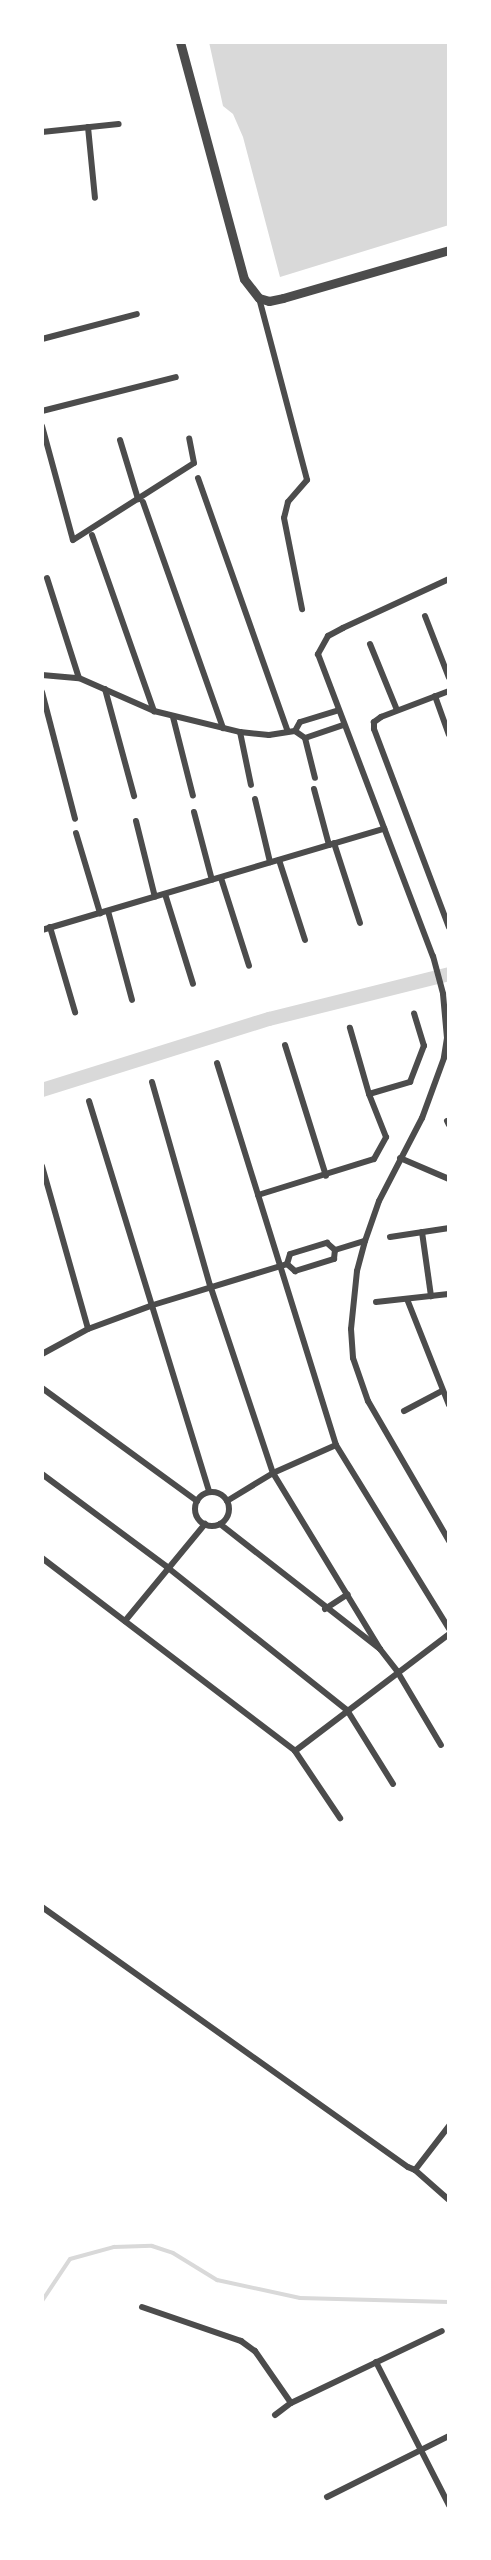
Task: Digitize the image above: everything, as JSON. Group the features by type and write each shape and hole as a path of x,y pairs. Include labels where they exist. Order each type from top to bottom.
{"street":[{"path":"180,42 244,279 259,298 307,480 288,502 284,518 302,609"},
{"path":"42,132 119,124"},
{"path":"88,127 95,198"},
{"path":"259,298 269,301 283,298 449,249"},
{"path":"42,339 137,314"},
{"path":"42,411 176,377"},
{"path":"42,426 73,540 140,500 194,463 189,438"},
{"path":"120,440 223,728"},
{"path":"198,478 292,732"},
{"path":"92,535 154,711"},
{"path":"46,578 79,678"},
{"path":"449,579 328,636 318,654 337,711 433,956 443,994 447,1038 444,1058 422,1118 400,1158 365,1242 353,1302 353,1358 379,1425 449,1541"},
{"path":"425,616 449,678"},
{"path":"370,645 397,710"},
{"path":"42,675 79,678 154,711 240,732 292,732 305,738 343,725"},
{"path":"105,689 134,796"},
{"path":"449,691 397,710 374,722 374,729 449,927"},
{"path":"42,692 75,819"},
{"path":"435,696 449,735"},
{"path":"292,732 300,723 337,711"},
{"path":"173,717 193,796"},
{"path":"240,732 251,785"},
{"path":"305,738 315,778"},
{"path":"314,789 360,923"},
{"path":"255,799 270,862"},
{"path":"194,812 212,880"},
{"path":"136,821 155,897"},
{"path":"42,930 384,829"},
{"path":"76,832 100,913"},
{"path":"279,860 304,940"},
{"path":"221,878 249,966"},
{"path":"165,894 193,984"},
{"path":"108,911 132,1000"},
{"path":"50,927 75,1012"},
{"path":"369,1094 410,1082 424,1046 414,1014"},
{"path":"258,1195 326,1176 374,1159 386,1137 369,1094 350,1028"},
{"path":"285,1045 326,1176"},
{"path":"217,1063 258,1195 284,1265 336,1445 449,1629"},
{"path":"152,1082 210,1285 273,1473 441,1744"},
{"path":"89,1101 209,1492"},
{"path":"400,1158 449,1179"},
{"path":"42,1166 88,1329"},
{"path":"390,1237 449,1228"},
{"path":"422,1232 431,1296"},
{"path":"335,1250 365,1242"},
{"path":"284,1265 290,1254 327,1243 335,1250"},
{"path":"42,1354 88,1329 153,1305 210,1285 284,1265 295,1271 334,1259 335,1250"},
{"path":"376,1302 449,1294"},
{"path":"407,1299 449,1405"},
{"path":"42,1388 196,1501"},
{"path":"404,1411 442,1391"},
{"path":"227,1501 273,1473 336,1445"},
{"path":"42,1474 167,1567 347,1710 393,1784"},
{"path":"196,1501 209,1492 220,1493 227,1501 228,1516 220,1524"},
{"path":"196,1501 195,1512 205,1524"},
{"path":"125,1621 167,1567 205,1524 220,1524 324,1609 380,1649"},
{"path":"42,1558 295,1751 340,1818"},
{"path":"324,1609 348,1594"},
{"path":"295,1751 397,1671 449,1634"},
{"path":"42,1907 415,2170 449,2200"},
{"path":"415,2170 449,2126"},
{"path":"142,2307 241,2342 255,2351 291,2403"},
{"path":"275,2415 291,2403 442,2331"},
{"path":"376,2362 419,2451 449,2505"},
{"path":"327,2497 449,2436"}],"shaded area":[{"path":"209,42 449,42 449,225 280,277 243,137 233,114 223,106"}],"waterway":[{"path":"42,1090 269,1019 449,974"},
{"path":"42,2301 70,2259 114,2247 152,2246 173,2253 217,2280 300,2298 449,2302"}]}
